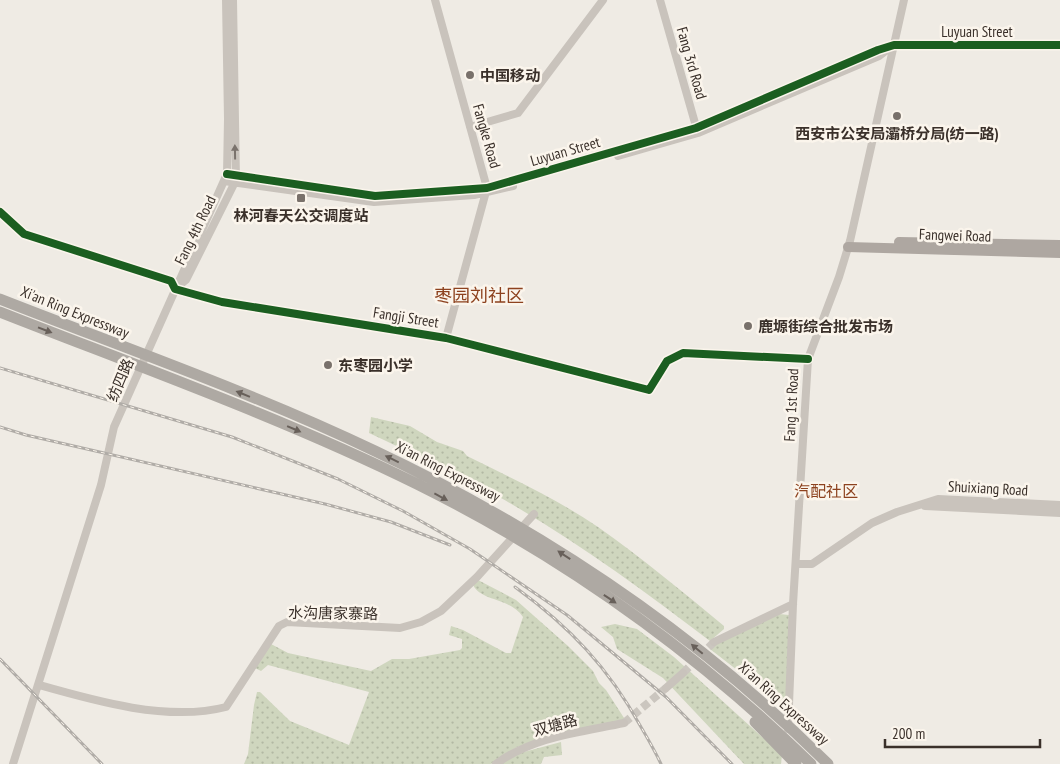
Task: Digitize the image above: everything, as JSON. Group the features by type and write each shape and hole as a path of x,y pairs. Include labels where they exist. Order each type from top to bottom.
{"highway":[{"name":"Xi'an Ring Expressway","path":"0,299 315,424 428,477 505,518 647,610 736,678 828,764"},
{"name":"Xi'an Ring Expressway","path":"0,312 268,418 420,486 502,531 629,612 696,662 783,737 811,764"},
{"path":"696,662 782,749 792,763"},
{"path":"800,736 835,764"}],"main road":[{"name":"Fangwei Road","path":"849,244 1060,245"},
{"name":"Fangwei Road","path":"849,244 1060,253"}],"street":[{"name":"Fang 4th Road","path":"175,289 225,178 228,119 226,0"},
{"name":"Fang 4th Road","path":"175,289 186,280 235,179 233,0"},
{"name":"Fangke Road","path":"435,0 486,191"},
{"path":"470,127 518,113 604,0"},
{"name":"Fang 3rd Road","path":"660,0 697,130"},
{"name":"Fang 1st Road","path":"792,763 792,604 808,360 839,278 849,244 904,0"},
{"name":"Luyuan Street","path":"225,178 375,196 486,191 697,130 878,50 894,45 1060,44"},
{"path":"446,338 486,191"},
{"name":"Fangji Street","path":"0,212 24,234 171,281 175,289 222,302 446,338 649,390 667,361 683,353 808,360"},
{"name":"纺四路","path":"13,764 101,484 114,427 175,289"},
{"name":"Shuixiang Road","path":"796,564 812,564 865,527 888,516 945,499 1060,505"},
{"name":"Shuixiang Road","path":"915,507 937,506 1060,512"},
{"name":"水沟唐家寨路","path":"39,685 96,701 148,709 196,713 226,707 279,626 287,622 400,628 421,622 441,610 477,577 534,514"},
{"path":"714,642 792,604"},
{"path":"666,688 683,673"},
{"name":"双塘路","path":"496,764 510,753 546,740 624,723"}],"green space":[{"path":"371,417 410,426 437,442 463,451 467,456 566,507 598,527 646,563 724,626 724,629 710,641 608,566 528,514 435,464 369,433"},
{"path":"478,580 516,600 568,646 593,671 599,683 606,690 626,721 517,747 491,764 244,764 248,754 257,692 260,692 290,721 349,745 369,692 268,665 261,671 255,668 271,644 288,653 371,671 392,659 409,659 460,650 462,648 462,639 449,635 451,626 463,630 506,653 511,653 523,617 511,606 477,590 473,585"},
{"path":"779,614 789,615 786,708 710,649 714,644"},
{"path":"615,624 637,629 674,657 782,755 781,764 744,764 663,678 617,649 613,637 601,627"},
{"path":"561,742 562,755 544,757 541,764 501,764 520,753"}],"tunnel":[{"path":"683,673 714,642"},
{"path":"624,723 666,688"}],"railway":[{"path":"0,368 232,437 338,479 403,511 470,549 567,615 666,697 732,764"},
{"path":"0,427 26,435 325,504 391,522 450,545"},
{"path":"515,587 553,617 601,667 628,705 661,764"},
{"path":"0,659 102,764"}],"cycle path":[{"path":"227,174 375,196 487,188 696,128 878,50 894,45 1060,45"},
{"path":"0,212 24,234 171,281 175,289 222,302 446,338 649,390 667,361 683,353 808,359"}],"place":[{"name":"中国移动","path":"470,75"},
{"name":"西安市公安局灞桥分局(纺一路)","path":"897,116"},
{"name":"林河春天公交调度站","path":"301,198"},
{"name":"鹿塬街综合批发市场","path":"748,326"},
{"name":"东枣园小学","path":"328,365"}],"district":[{"name":"枣园刘社区","path":"479,295"},
{"name":"汽配社区","path":"826,491"}]}
